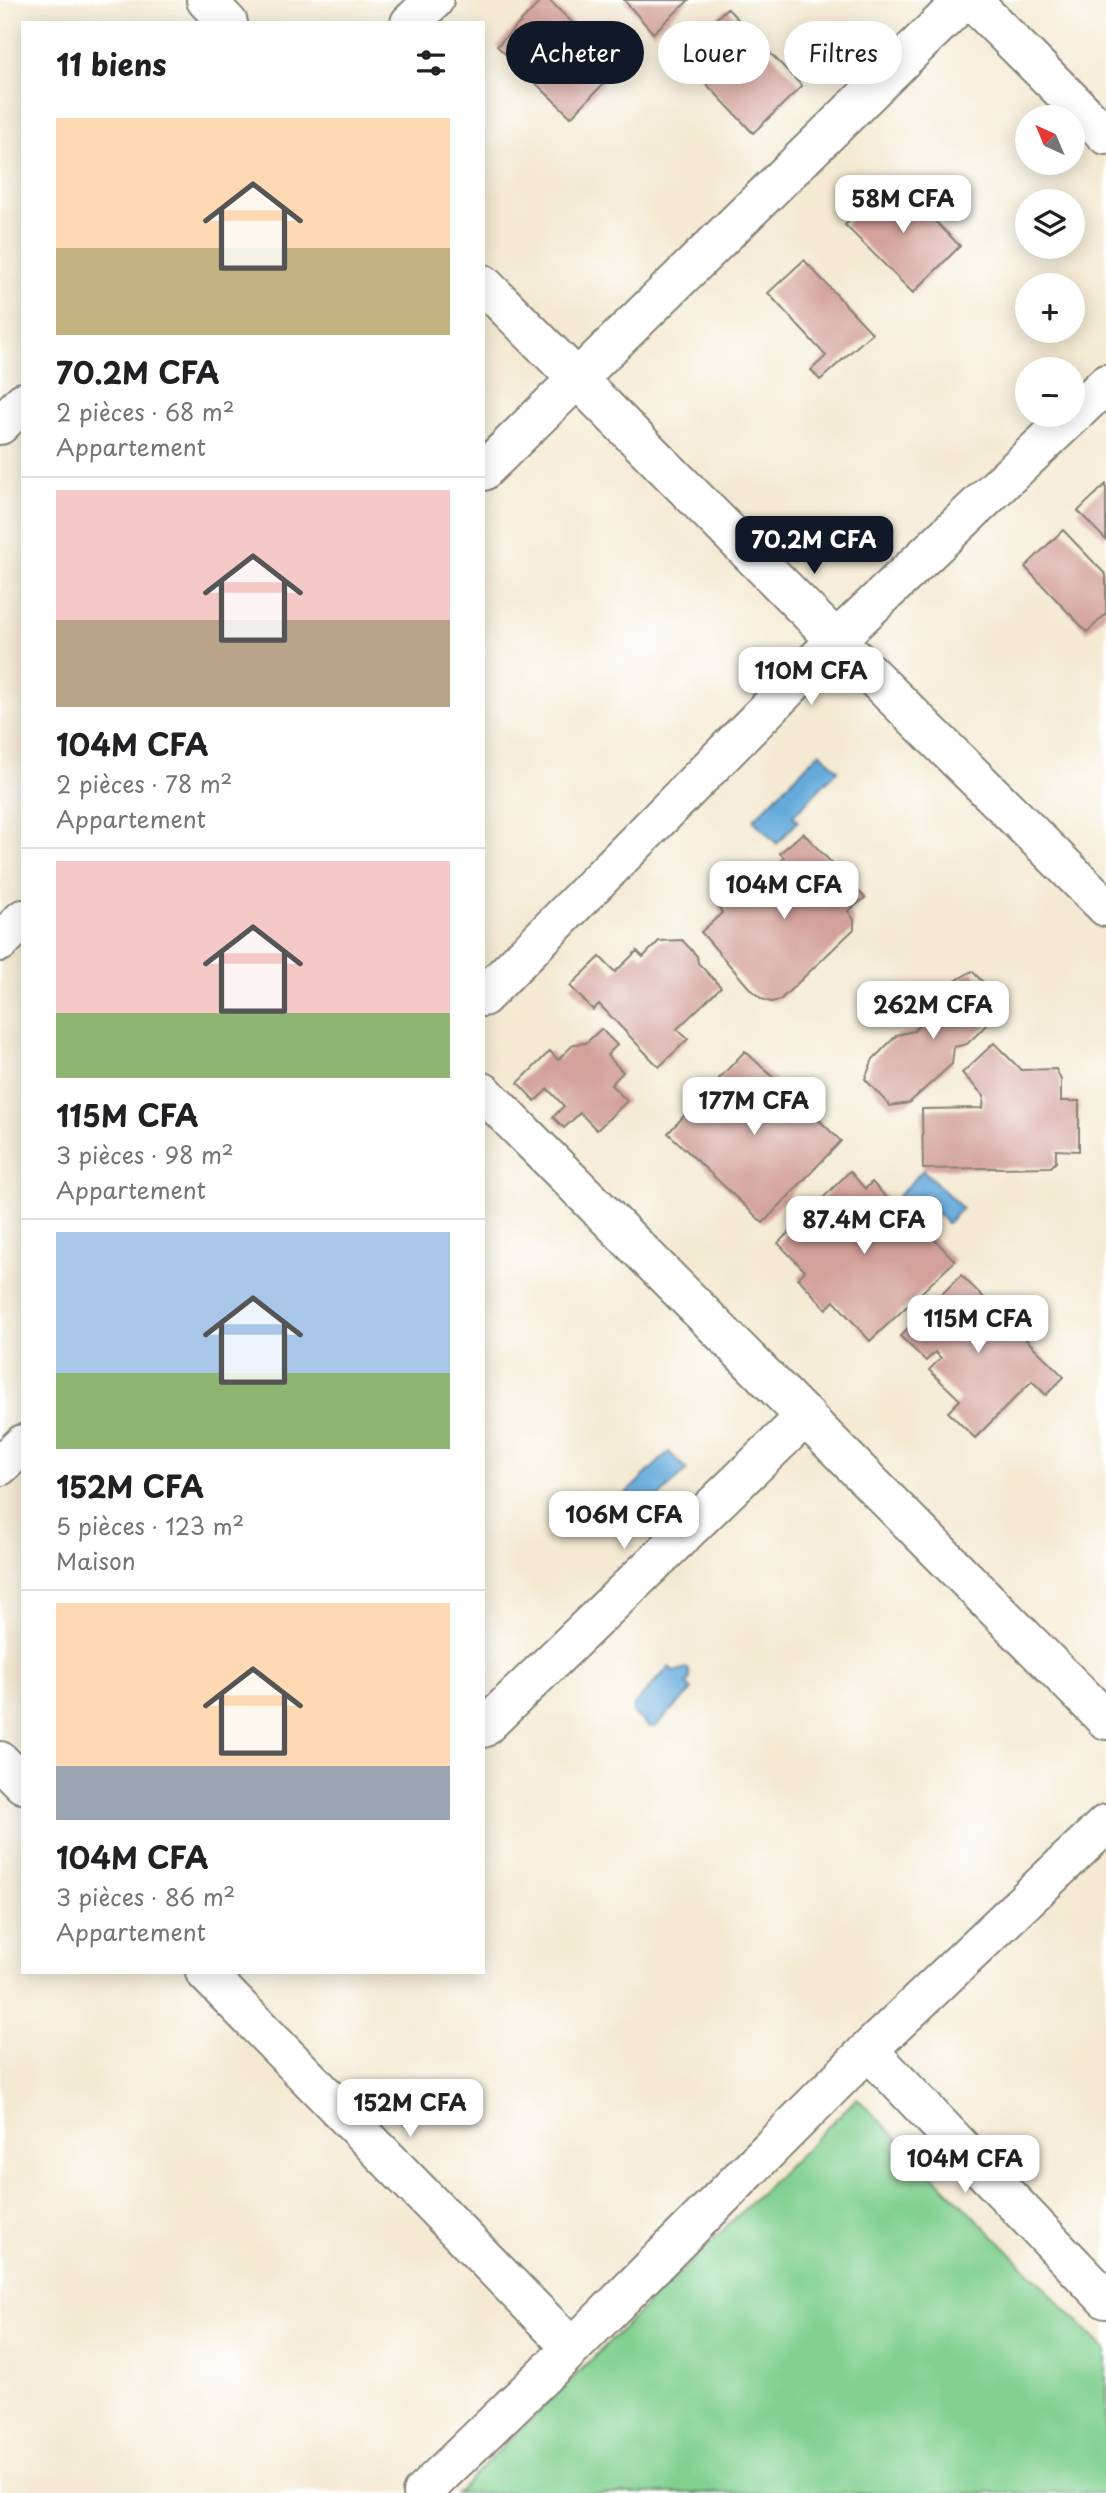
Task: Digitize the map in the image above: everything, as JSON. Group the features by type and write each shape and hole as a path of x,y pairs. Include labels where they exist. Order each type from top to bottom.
{"street":[{"path":"206,0 226,21"},
{"path":"413,21 434,0"},
{"path":"485,469 964,0"},
{"path":"971,0 1106,135"},
{"path":"485,286 1106,907"},
{"path":"485,995 836,639 1106,384"},
{"path":"0,425 21,404"},
{"path":"0,942 21,921"},
{"path":"485,1094 1106,1720"},
{"path":"485,1726 806,1416"},
{"path":"0,1466 21,1446"},
{"path":"0,1760 21,1782"},
{"path":"422,2493 572,2348 868,2050 1106,1824"},
{"path":"218,1976 572,2348"},
{"path":"868,2050 1106,2299"}],"green space":[{"path":"857,2098 1106,2350 1106,2493 456,2493"}],"water":[{"path":"820,752 838,770 793,816 798,821 777,844 753,820"},
{"path":"923,1170 962,1208 947,1223 920,1196 909,1206 898,1196"},
{"path":"669,1452 687,1470 637,1518 619,1500"},
{"path":"669,1667 674,1672 686,1668 689,1670 690,1679 687,1684 692,1690 656,1726 649,1727 633,1713 634,1705"}],"building":[{"path":"542,0 549,0 571,21 521,21"},
{"path":"624,0 689,0 666,21 658,21 658,28 653,33"},
{"path":"727,8 740,21 714,21"},
{"path":"506,37 506,55 497,46"},
{"path":"770,53 784,67 784,84 802,86 753,133 707,84 770,84"},
{"path":"537,84 603,84 571,117"},
{"path":"892,178 960,246 913,293 845,225"},
{"path":"804,260 872,333 820,380 811,370 826,356 768,293"},
{"path":"1106,484 1106,540 1078,511"},
{"path":"1063,530 1106,575 1106,614 1087,632 1025,567"},
{"path":"803,833 865,898 848,911 854,920 854,929 780,1000 771,1002 751,990 701,932 722,913 719,907 724,890 741,881 758,884 784,858 780,853"},
{"path":"682,940 697,956 698,963 721,987 677,1029 688,1039 659,1067 599,1004 593,1010 570,986 600,957 615,972 637,951 643,957 659,941"},
{"path":"972,971 1000,999 999,1013 967,1044 954,1047 952,1064 909,1103 890,1106 865,1079 873,1059 897,1035 914,1031 947,986"},
{"path":"601,1029 617,1045 607,1055 623,1072 611,1085 627,1101 597,1130 580,1113 564,1128 553,1117 564,1106 548,1089 535,1101 518,1083 550,1051 558,1060 574,1044 586,1043"},
{"path":"994,1043 1021,1070 1056,1069 1061,1080 1061,1101 1079,1101 1079,1151 1056,1150 1056,1162 1051,1167 923,1169 922,1109 983,1108 984,1096 962,1073"},
{"path":"745,1051 841,1141 763,1223 668,1133"},
{"path":"850,1171 865,1189 872,1182 897,1209 887,1218 894,1226 903,1217 911,1226 917,1221 955,1261 870,1341 834,1301 826,1309 798,1278 805,1271 778,1243"},
{"path":"961,1275 1064,1377 1046,1395 1032,1381 975,1438 948,1412 960,1400 929,1370 941,1358 935,1352 926,1361 900,1336"}]}
